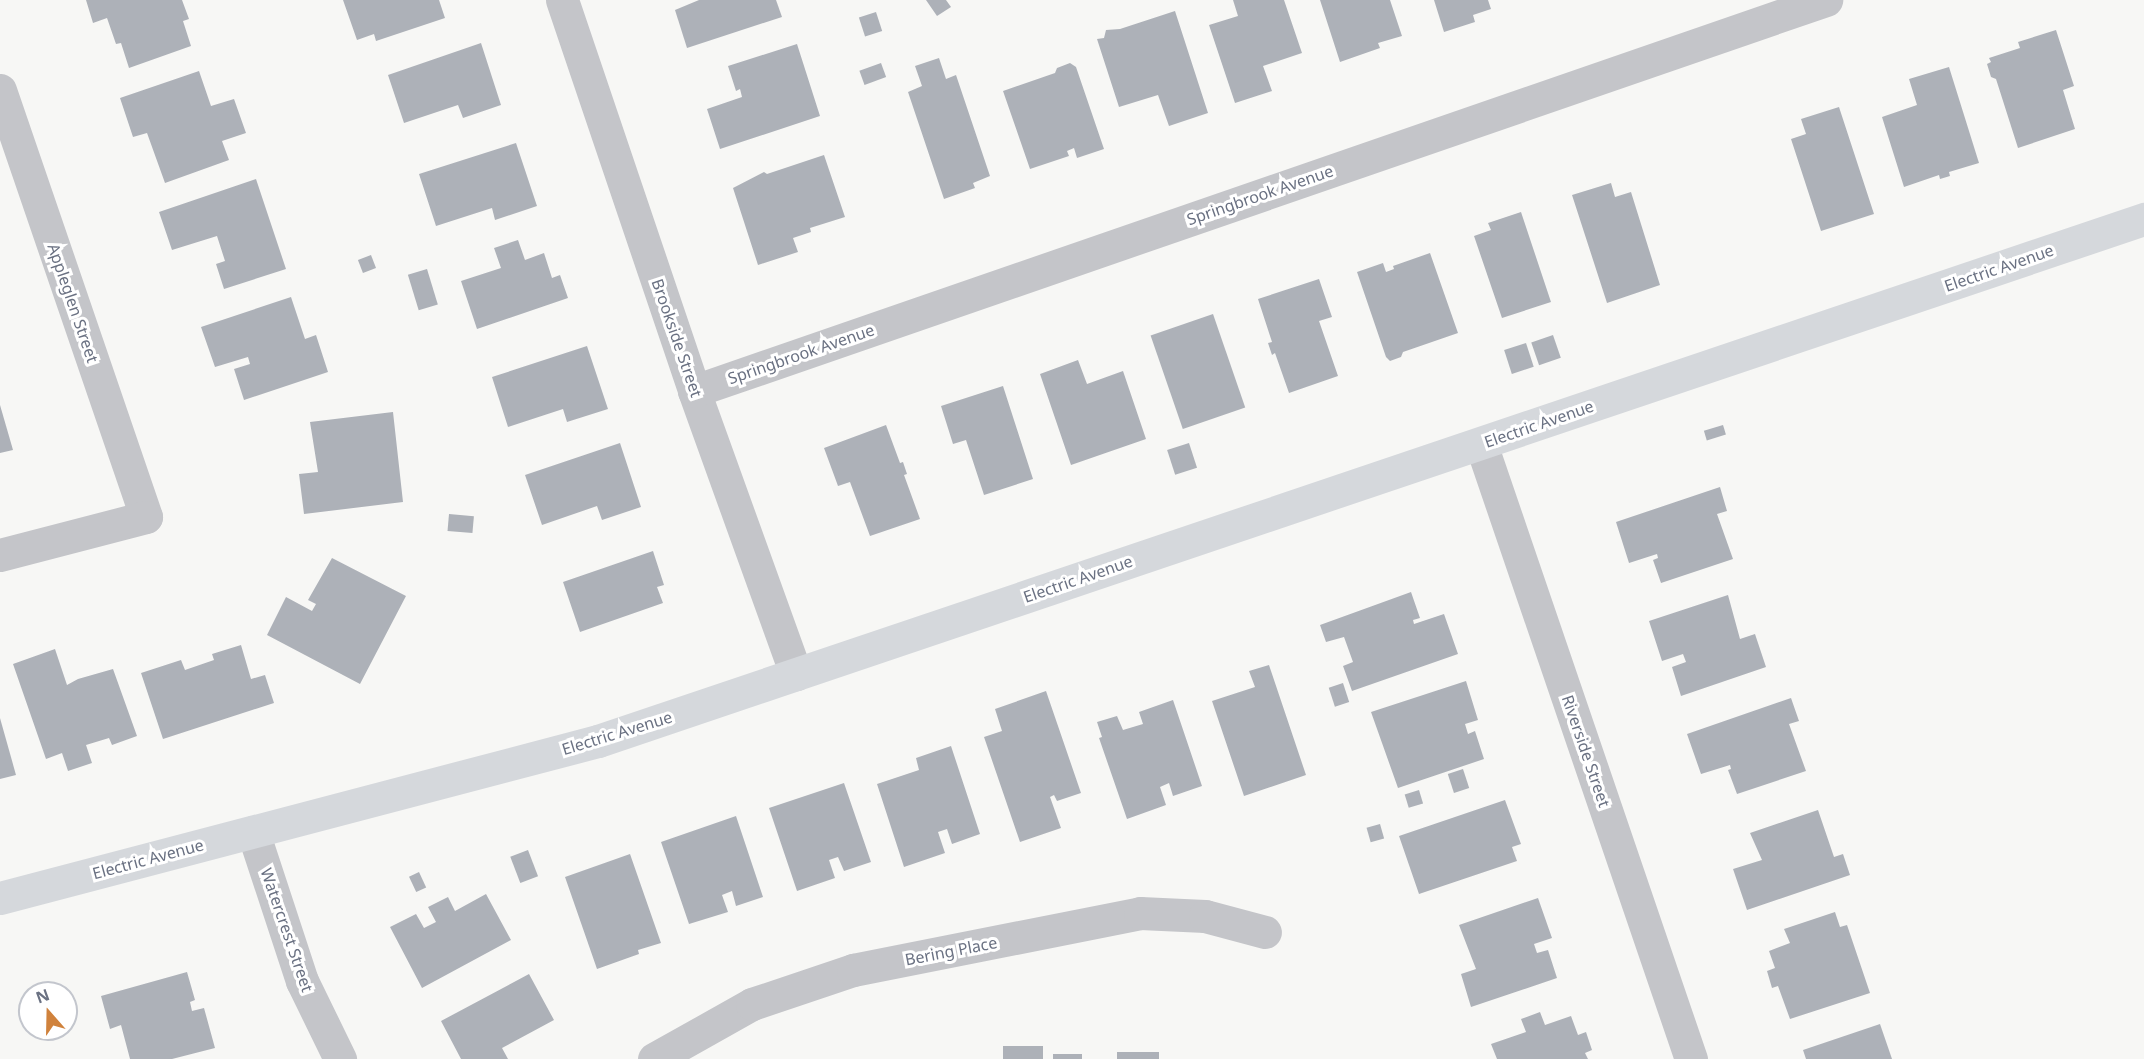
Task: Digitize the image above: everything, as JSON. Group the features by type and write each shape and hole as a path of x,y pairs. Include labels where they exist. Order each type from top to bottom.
{"street":[{"name":"Brookside Street","path":"562,0 694,391 796,674"},
{"name":"Springbrook Avenue","path":"694,391 1826,0"},
{"name":"Appleglen Street","path":"0,90 146,517 0,555"},
{"name":"Electric Avenue","path":"0,898 598,741 2144,219"},
{"name":"Riverside Street","path":"1481,444 1691,1059"},
{"name":"Watercrest Street","path":"253,832 302,981 340,1059"},
{"name":"Bering Place","path":"654,1059 752,1004 865,968 1140,913 1205,916 1265,932"}],"building":[{"path":"86,0 182,0 189,19 183,21 191,46 129,68 121,43 116,44 107,18 93,23"},
{"path":"343,0 439,0 445,18 376,41 374,34 357,40"},
{"path":"699,0 776,0 782,17 687,48 675,10"},
{"path":"926,0 946,0 951,7 937,16"},
{"path":"1233,0 1284,0 1302,53 1263,66 1272,91 1235,103 1209,25 1238,16"},
{"path":"1320,0 1390,0 1402,36 1378,43 1380,48 1340,62"},
{"path":"1434,0 1488,0 1491,9 1473,15 1475,22 1444,32"},
{"path":"1175,11 1208,113 1169,126 1158,95 1119,107 1097,39 1104,38 1106,30 1120,29"},
{"path":"876,12 882,31 865,37 859,18"},
{"path":"2056,30 2074,86 2063,90 2075,129 2018,148 1996,79 1991,77 1987,64 1991,62 1989,58 2020,48 2018,42"},
{"path":"481,43 501,105 463,118 458,105 404,123 388,75"},
{"path":"797,44 820,116 720,149 707,109 742,97 740,89 736,91 728,66"},
{"path":"939,58 946,79 956,75 990,176 973,183 975,188 944,199 908,92 922,86 915,66"},
{"path":"881,63 886,77 865,85 859,71"},
{"path":"1070,63 1076,67 1104,149 1077,158 1074,148 1067,151 1069,156 1030,169 1003,91 1055,73 1057,68"},
{"path":"1949,67 1979,163 1949,172 1950,176 1940,179 1939,175 1904,187 1882,117 1917,105 1909,79"},
{"path":"199,71 211,106 234,99 246,133 222,141 229,160 165,183 147,133 133,137 120,98"},
{"path":"1839,107 1874,214 1821,231 1791,139 1806,134 1801,119"},
{"path":"516,143 537,206 495,220 492,208 436,226 419,174"},
{"path":"824,155 845,217 810,228 811,232 793,238 798,252 758,265 733,188 764,172 767,174"},
{"path":"256,179 286,269 224,289 216,264 225,261 217,236 172,250 159,212"},
{"path":"1611,183 1615,197 1631,192 1660,285 1607,303 1572,195"},
{"path":"1521,212 1551,302 1502,318 1474,236 1491,230 1488,223"},
{"path":"518,240 525,260 544,253 552,278 560,275 568,298 477,329 461,281 501,268 494,248"},
{"path":"1430,253 1458,333 1403,352 1401,357 1390,361 1386,357 1357,272 1383,263 1386,272 1394,269 1393,266"},
{"path":"371,255 376,268 363,273 358,260"},
{"path":"427,269 438,304 419,310 408,275"},
{"path":"1319,279 1332,317 1319,321 1338,376 1289,393 1275,353 1272,355 1268,343 1272,342 1258,299"},
{"path":"291,297 305,339 316,335 328,372 244,400 234,369 250,364 248,357 215,367 201,327"},
{"path":"1213,314 1245,408 1183,429 1151,335"},
{"path":"1553,335 1561,358 1539,365 1531,342"},
{"path":"1526,343 1534,367 1512,374 1504,350"},
{"path":"587,346 608,409 567,422 563,409 508,427 492,377"},
{"path":"1078,360 1087,384 1123,371 1146,439 1071,465 1040,374"},
{"path":"1003,386 1033,479 984,495 966,440 953,444 941,406"},
{"path":"0,405 13,450 0,453"},
{"path":"393,412 403,502 304,514 299,474 318,472 310,422"},
{"path":"886,425 900,463 903,462 907,474 904,475 920,519 870,536 850,482 838,486 824,448"},
{"path":"1723,425 1726,435 1707,440 1704,431"},
{"path":"620,443 641,507 602,520 597,506 542,525 525,475"},
{"path":"1189,443 1197,468 1175,475 1167,450"},
{"path":"1720,487 1727,511 1717,514 1733,559 1661,583 1653,560 1658,558 1657,554 1629,563 1616,522"},
{"path":"449,514 474,516 472,533 448,531"},
{"path":"653,551 664,585 657,587 663,603 580,632 563,582"},
{"path":"332,558 406,596 360,684 267,635 286,597 312,611 316,604 308,600"},
{"path":"1411,592 1420,618 1413,620 1414,624 1444,614 1458,654 1352,691 1343,666 1353,662 1344,637 1326,642 1320,625"},
{"path":"1728,595 1740,639 1755,634 1766,667 1681,696 1672,667 1686,662 1683,654 1662,661 1649,621"},
{"path":"241,645 251,679 265,675 274,703 163,739 141,673 181,660 185,670 214,660 212,654"},
{"path":"55,649 67,685 78,679 113,669 137,736 112,745 109,738 86,745 92,763 68,771 62,753 46,759 13,664"},
{"path":"1269,665 1306,775 1244,796 1212,701 1255,687 1249,671"},
{"path":"1466,681 1478,720 1465,724 1468,734 1475,731 1484,759 1398,788 1371,712"},
{"path":"1343,683 1349,702 1335,707 1329,688"},
{"path":"1046,691 1081,793 1057,801 1054,795 1050,797 1061,828 1020,842 984,737 1002,731 995,709"},
{"path":"1791,698 1799,721 1789,724 1806,771 1737,794 1728,770 1731,769 1730,765 1701,774 1687,734"},
{"path":"1173,700 1202,786 1173,796 1169,783 1160,787 1166,805 1127,819 1099,738 1102,737 1097,722 1117,716 1123,730 1143,724 1139,712"},
{"path":"0,718 16,775 0,779"},
{"path":"951,746 980,834 952,844 947,829 938,832 945,853 904,867 877,784 919,770 916,758"},
{"path":"1463,769 1469,788 1454,793 1448,774"},
{"path":"844,783 871,862 844,871 838,857 829,860 835,878 797,891 769,808"},
{"path":"1419,790 1423,803 1409,808 1405,794"},
{"path":"1505,800 1521,844 1512,847 1517,861 1419,894 1399,836"},
{"path":"1818,810 1834,857 1843,854 1850,875 1747,910 1733,869 1762,860 1750,833"},
{"path":"736,816 763,897 736,906 732,891 722,895 728,912 689,924 661,842"},
{"path":"1380,824 1384,838 1371,842 1367,828"},
{"path":"528,850 538,876 520,883 510,857"},
{"path":"630,854 661,943 638,950 639,954 597,969 565,877"},
{"path":"419,872 426,887 416,892 409,877"},
{"path":"486,894 511,940 422,988 390,927 416,914 424,928 436,922 428,907 448,897 455,911"},
{"path":"1538,898 1552,938 1534,944 1537,953 1548,950 1557,978 1471,1007 1461,974 1476,969 1459,925"},
{"path":"1835,912 1840,927 1847,925 1870,993 1790,1019 1778,986 1772,988 1767,971 1775,968 1769,951 1790,943 1784,929"},
{"path":"187,972 195,1000 190,1002 192,1011 204,1008 215,1048 172,1059 130,1059 121,1025 110,1029 101,996"},
{"path":"529,974 554,1020 502,1048 508,1059 461,1059 441,1021"},
{"path":"1540,1012 1545,1025 1571,1016 1578,1035 1586,1032 1592,1050 1585,1053 1588,1059 1497,1059 1491,1044 1526,1032 1521,1019"},
{"path":"1880,1024 1892,1059 1806,1059 1803,1050"},
{"path":"1003,1046 1043,1046 1043,1059 1003,1059"},
{"path":"1117,1052 1159,1052 1159,1059 1117,1059"},
{"path":"1053,1054 1082,1054 1082,1059 1053,1059"}]}
